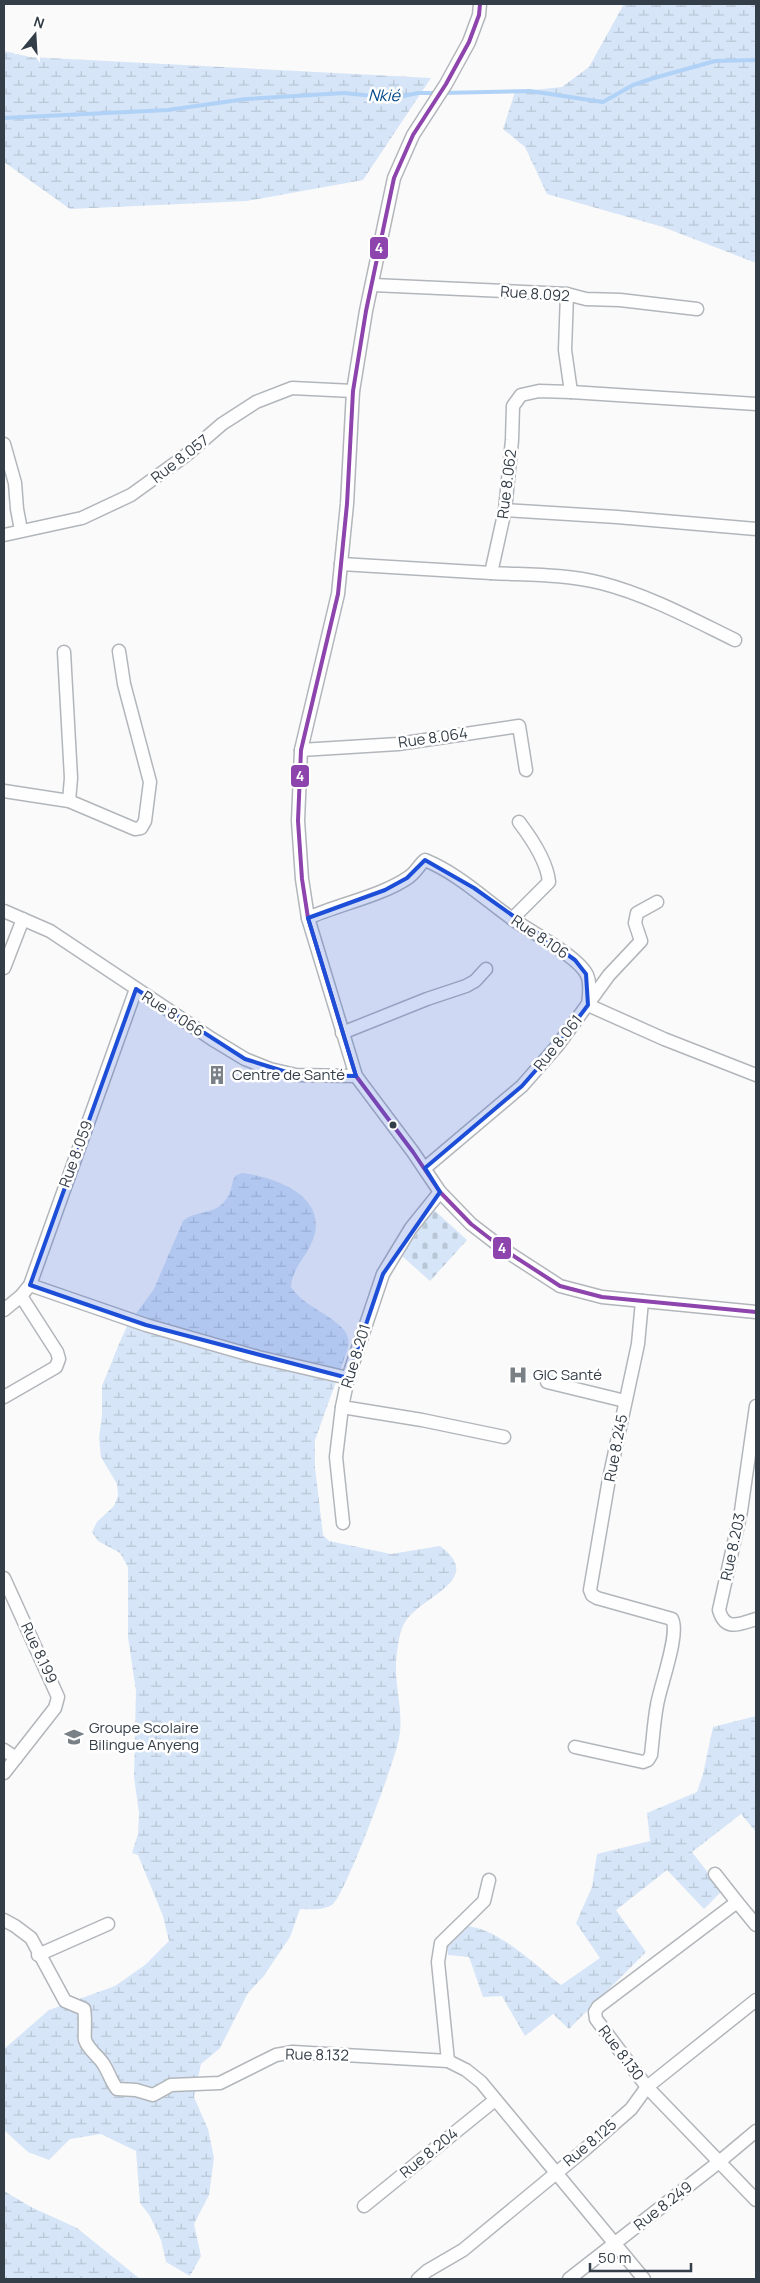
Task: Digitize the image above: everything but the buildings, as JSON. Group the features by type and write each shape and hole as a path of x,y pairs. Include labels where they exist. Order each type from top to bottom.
{"street":[{"path":"480,4 479,15 469,42 446,84 426,112 413,135 394,178 366,311 353,390 347,504 338,594 301,750 298,821 302,879 308,918 356,1076 425,1168 440,1192 471,1224 499,1246 560,1286 602,1297 756,1312"},
{"name":"Rue 8.092","path":"372,285 567,294 586,299 620,300 697,309"},
{"path":"567,294 565,350 571,392 756,404"},
{"name":"Rue 8.057","path":"4,535 82,518 131,495 185,456 222,424 256,402 292,388 353,390"},
{"name":"Rue 8.062","path":"491,573 505,510 512,440 513,406 521,395 539,391 571,392"},
{"path":"4,444 15,483 21,530"},
{"path":"505,510 756,529"},
{"path":"340,564 554,576 600,583 637,594 735,640"},
{"path":"4,791 69,801 135,829 141,828 144,821 150,782 124,684 119,651"},
{"path":"64,652 71,778 69,801"},
{"name":"Rue 8.064","path":"301,750 398,744 520,726 526,770"},
{"path":"512,919 549,882 548,870 532,840 519,822"},
{"name":"Rue 8.106","path":"308,918 350,901 385,890 407,878 419,869 425,860 440,866 474,888 512,919 575,960 586,974 589,988 588,1005"},
{"name":"Rue 8.061","path":"425,1168 522,1086 558,1045 609,975 641,941 635,923 637,913 657,902"},
{"name":"Rue 8.066","path":"4,911 50,931 136,990 245,1059 270,1069 296,1075 356,1076"},
{"path":"4,968 23,919"},
{"path":"342,1033 427,998 466,986 475,981 486,969"},
{"name":"Rue 8.059","path":"4,1310 22,1296 30,1285 136,990"},
{"path":"588,1005 664,1039 756,1075"},
{"name":"Rue 8.201","path":"440,1192 411,1228 383,1274 348,1378 342,1407 504,1436"},
{"path":"30,1285 146,1325 258,1356 348,1378"},
{"path":"4,1397 56,1367 58,1359 57,1352 22,1296"},
{"name":"Rue 8.245","path":"575,1747 642,1762 648,1760 651,1754 657,1703 674,1632 672,1619 592,1595 590,1590 625,1401 638,1344 642,1301"},
{"path":"546,1382 625,1401"},
{"name":"Rue 8.203","path":"756,1406 741,1511 719,1610 721,1619 728,1624 736,1626 756,1619"},
{"path":"342,1407 336,1457 343,1523"},
{"name":"Rue 8.199","path":"4,1578 58,1696 54,1708 4,1773"},
{"path":"4,1750 16,1758"},
{"path":"715,1874 756,1925"},
{"path":"448,2061 438,1962 441,1944 484,1901 489,1880"},
{"name":"Rue 8.130","path":"737,1902 598,2006 595,2012 596,2019 647,2087 756,2200"},
{"name":"Rue 8.132","path":"4,1920 30,1938 65,2001 84,2010 86,2021 84,2039 94,2056 104,2064 109,2078 117,2089 136,2090 153,2095 171,2085 220,2083 276,2055 293,2052 448,2061 466,2070 481,2082 644,2279"},
{"path":"38,1955 108,1924"},
{"name":"Rue 8.125","path":"418,2279 427,2271 463,2250 631,2109 647,2087 756,2000"},
{"name":"Rue 8.204","path":"364,2206 495,2100"},
{"name":"Rue 8.249","path":"569,2279 756,2131"}],"highlighted area":[{"path":"425,860 474,888 575,960 586,974 588,1005 558,1045 522,1086 425,1168 440,1192 383,1274 348,1378 146,1325 30,1285 136,989 245,1059 296,1075 356,1076 308,918 385,890 407,878"}],"green space":[{"path":"624,4 756,4 756,263 663,227 547,194 525,147 503,129 515,92 562,87 589,67"},
{"path":"4,51 30,57 431,78 363,180 247,201 70,209 4,162"},
{"path":"242,1173 270,1179 284,1185 297,1192 307,1201 314,1213 316,1226 312,1242 296,1269 291,1287 303,1300 337,1323 348,1338 347,1352 315,1440 315,1467 323,1535 329,1541 391,1554 440,1546 452,1558 456,1568 454,1578 446,1587 413,1612 401,1631 396,1663 400,1729 396,1751 369,1826 339,1895 333,1904 326,1908 300,1909 290,1937 263,1977 248,1993 220,2048 201,2064 194,2097 208,2129 214,2158 209,2195 194,2224 201,2256 190,2276 166,2262 161,2240 150,2216 140,2203 136,2151 101,2134 70,2139 49,2160 28,2152 4,2130 4,2049 49,2010 115,1986 145,1965 169,1941 163,1916 138,1855 132,1853 138,1834 139,1813 134,1777 136,1691 128,1637 128,1567 120,1553 98,1541 92,1532 97,1522 114,1506 118,1496 117,1484 101,1457 99,1438 102,1415 102,1386 127,1326 154,1289 183,1221 188,1217 212,1210 223,1204 230,1193 235,1176"},
{"path":"433,1209 467,1240 430,1281 402,1256"},
{"path":"756,1716 756,1832 741,1814 692,1852 722,1891 704,1909 667,1870 616,1910 646,1952 569,2029 553,2014 525,2036 502,1996 483,1997 469,1957 448,1955 447,1941 462,1926 475,1927 488,1932 527,1957 561,1985 600,1958 576,1923 592,1887 597,1854 650,1841 647,1813 697,1792 703,1774 713,1727"},
{"path":"4,2191 31,2207 77,2228 140,2279 4,2279"}],"waterway":[{"name":"Nkié","path":"442,93 530,91 603,102 633,85 715,61 756,60"},
{"name":"Nkié","path":"4,118 168,110 246,99 344,93 394,98 418,93 435,93"}],"transit line":[{"name":"4","path":"480,4 479,15 469,42 446,84 413,135 394,178 366,311 353,391 347,504 338,594 301,750 298,821 302,879 308,918 356,1076 413,1152 440,1192 471,1224 506,1251 560,1286 602,1297 756,1312"}],"place":[{"name":"Centre de Santé","path":"217,1075"},
{"name":"GIC Santé","path":"518,1375"},
{"name":"Groupe Scolaire Bilingue Anyeng","path":"74,1737"}]}
